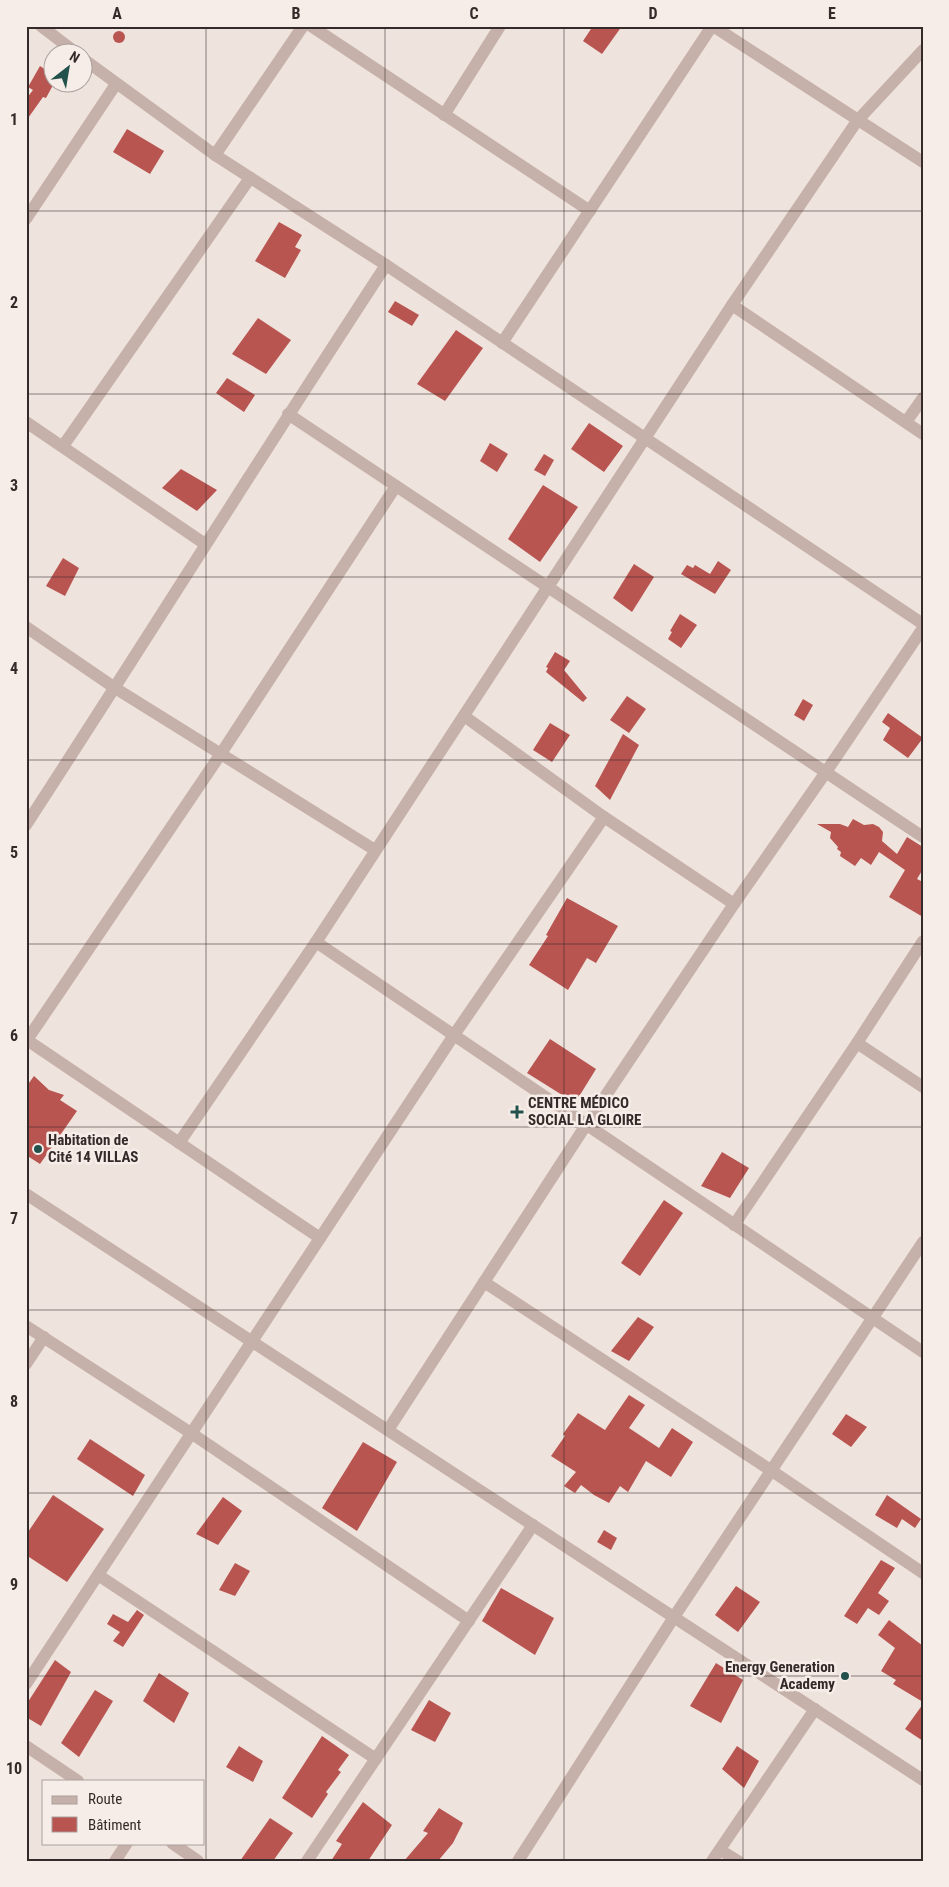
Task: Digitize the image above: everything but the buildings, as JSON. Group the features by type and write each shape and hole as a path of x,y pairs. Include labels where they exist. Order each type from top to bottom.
{"street":[{"path":"41,26 62,42"},
{"path":"215,155 303,26"},
{"path":"311,26 590,211"},
{"path":"444,115 500,26"},
{"path":"502,343 713,26 923,162"},
{"path":"179,1143 316,942 732,305 858,120 923,50"},
{"path":"92,66 215,155 386,265 923,624"},
{"path":"26,218 116,84"},
{"path":"63,446 250,178"},
{"path":"26,825 288,414 386,265"},
{"path":"732,305 923,434"},
{"path":"906,422 923,398"},
{"path":"288,414 923,836"},
{"path":"26,422 205,544"},
{"path":"320,1238 26,1039 220,755 396,486"},
{"path":"26,628 220,755 375,850"},
{"path":"388,1430 586,1125 734,904 923,628"},
{"path":"464,716 604,817 734,904"},
{"path":"26,1684 454,1035 604,817"},
{"path":"734,1224 857,1043 923,941"},
{"path":"316,942 923,1352"},
{"path":"857,1043 923,1087"},
{"path":"26,1194 923,1780"},
{"path":"518,1861 674,1617 923,1242"},
{"path":"484,1282 772,1471 923,1574"},
{"path":"26,1326 191,1434 469,1621"},
{"path":"26,1364 44,1337"},
{"path":"307,1861 533,1525"},
{"path":"98,1575 376,1759"},
{"path":"712,1861 815,1709"},
{"path":"26,1746 77,1780"},
{"path":"115,1861 126,1844"},
{"path":"173,1844 198,1861"},
{"path":"720,1850 738,1861"}],"place":[{"name":"CENTRE MÉDICO SOCIAL LA GLOIRE","path":"517,1112"},
{"name":"Habitation de Cité 14 VILLAS","path":"38,1149"},
{"name":"Energy Generation Academy","path":"845,1676"}]}
